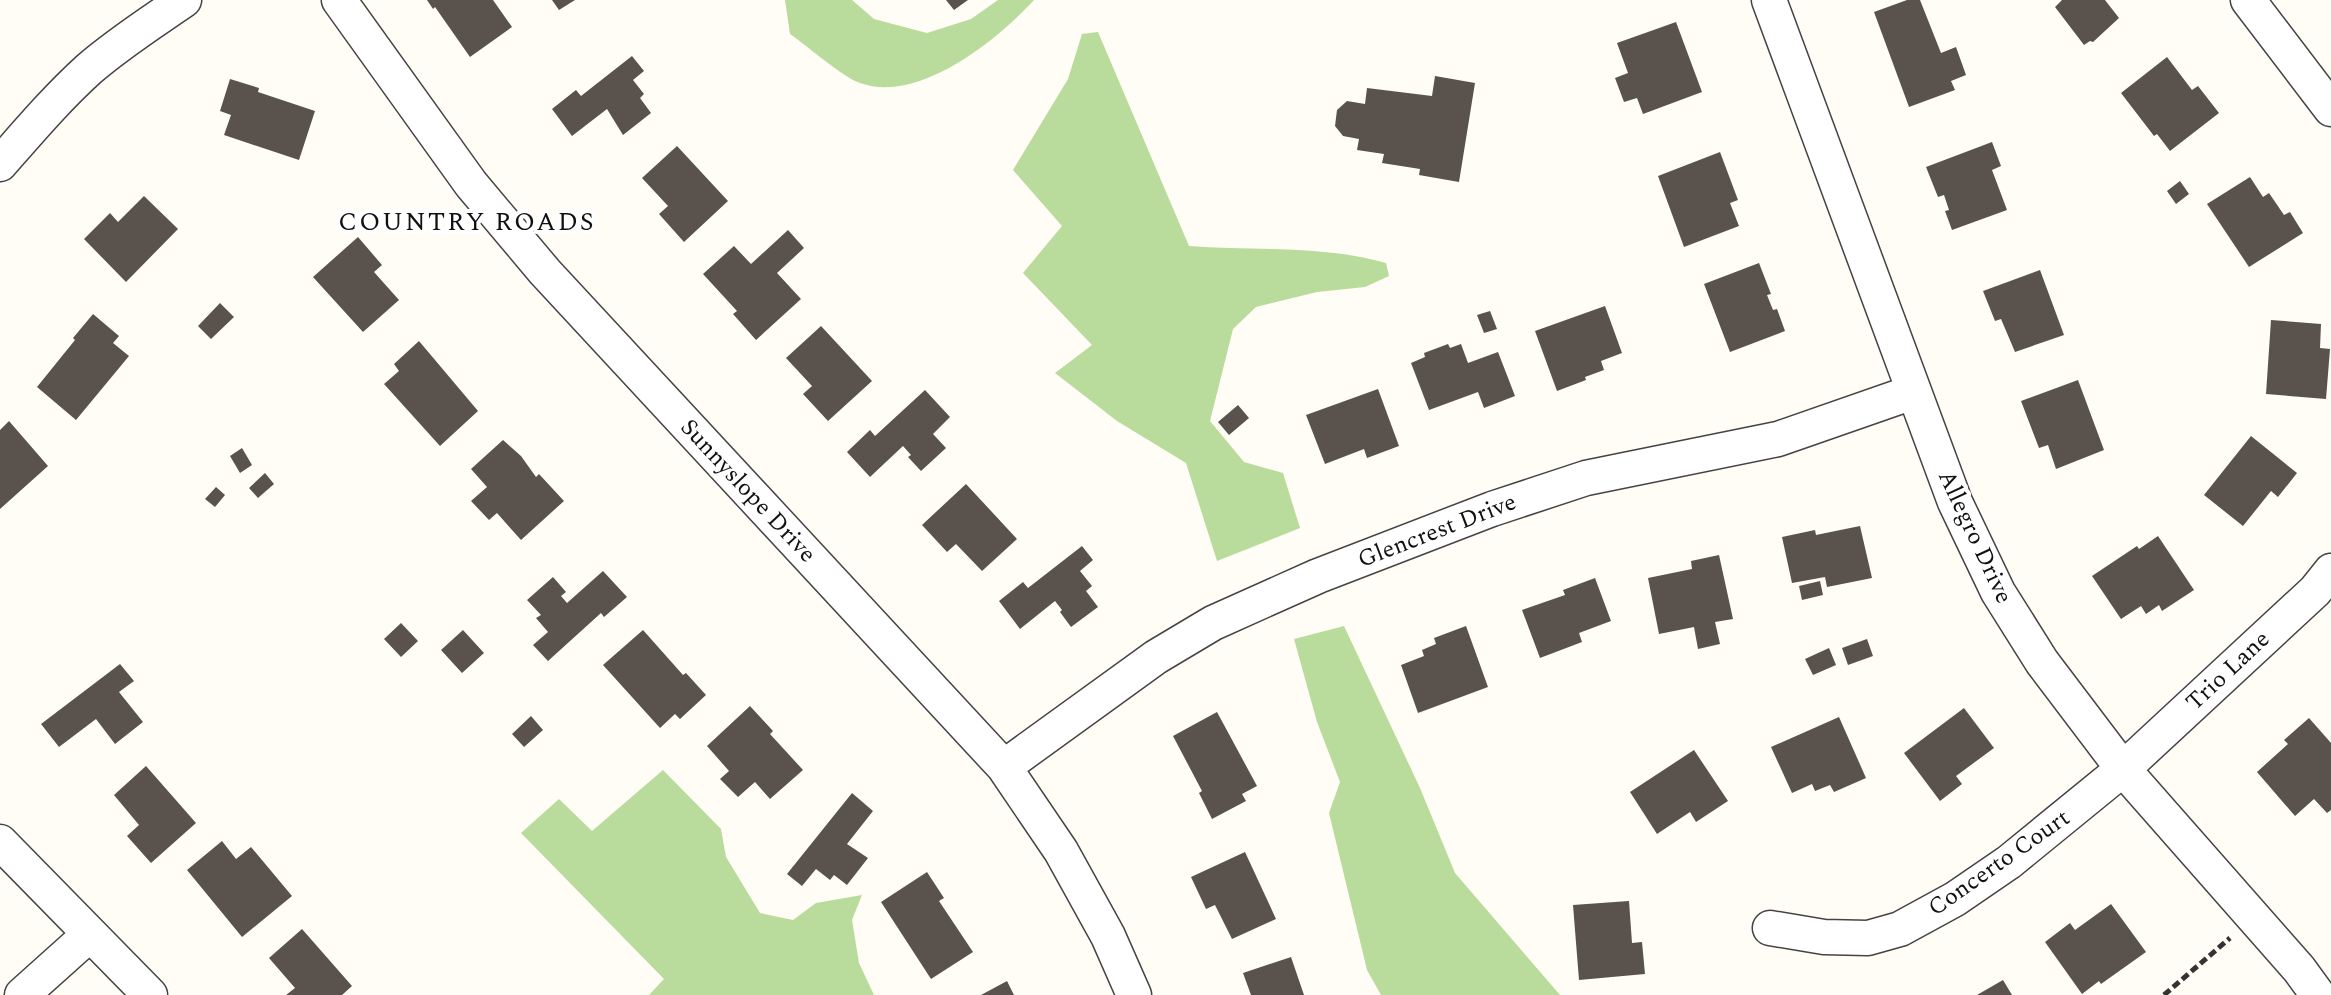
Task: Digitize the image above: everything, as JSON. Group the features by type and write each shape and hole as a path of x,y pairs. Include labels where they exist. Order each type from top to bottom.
{"street":[{"path":"0,164 40,118 90,69 184,0"},
{"name":"Sunnyslope Drive","path":"339,0 471,184 545,272 1004,767 1061,851 1108,936 1134,995"},
{"name":"Allegro Drive","path":"1769,0 1955,502 1998,592 2042,662 2123,769 2318,995"},
{"path":"2248,0 2331,109"},
{"name":"Glencrest Drive","path":"1004,767 1156,657 1202,629 1318,576 1492,509 1586,478 1778,439 1913,392"},
{"name":"Trio Lane","path":"2123,769 2315,591 2331,571"},
{"name":"Concerto Court","path":"1770,928 1824,937 1868,938 1900,929 1955,899 2009,862 2123,769"},
{"path":"0,842 150,995"},
{"path":"22,995 90,934"}],"path":[{"path":"2164,995 2253,917"}],"green space":[{"path":"785,0 852,0 874,19 927,33 971,19 998,0 1034,0 1000,33 955,64 907,85 883,87 853,80 790,34"},
{"path":"1098,32 1189,246 1338,253 1386,263 1389,276 1365,287 1317,292 1256,307 1233,329 1210,421 1244,462 1283,473 1300,528 1217,561 1186,463 1117,421 1055,373 1092,345 1023,273 1062,226 1013,170 1068,79 1082,34"},
{"path":"1344,626 1420,788 1455,873 1560,995 1381,995 1367,970 1329,813 1340,782 1317,722 1294,639"},
{"path":"663,770 721,829 726,857 760,913 793,920 816,903 862,895 852,920 859,963 874,995 649,995 664,979 521,833 559,799 592,831"}],"building":[{"path":"427,0 493,0 512,27 470,57"},
{"path":"552,0 575,0 559,10"},
{"path":"946,0 968,0 954,10"},
{"path":"1907,0 1920,0 1941,53 1956,47 1966,75 1951,81 1955,90 1909,107 1874,12"},
{"path":"2062,0 2105,0 2119,18 2093,42 2084,45 2055,7"},
{"path":"1676,22 1702,92 1643,114 1637,98 1624,102 1615,78 1628,73 1617,43"},
{"path":"632,56 644,71 633,80 644,94 640,98 651,113 623,135 607,109 572,136 552,109 576,90 581,96"},
{"path":"2167,57 2192,90 2198,86 2219,113 2170,151 2157,134 2154,136 2121,93"},
{"path":"1435,76 1475,83 1459,182 1419,175 1420,169 1382,163 1384,154 1357,150 1359,139 1343,136 1335,126 1337,110 1347,101 1365,104 1367,88 1432,96"},
{"path":"230,79 315,111 299,160 224,135 231,115 220,111"},
{"path":"1992,142 2001,166 1992,170 2007,210 1952,230 1945,211 1949,210 1944,195 1938,197 1926,167"},
{"path":"677,146 728,201 684,242 659,214 668,206 642,178"},
{"path":"1720,152 1738,200 1730,203 1739,226 1684,247 1658,176"},
{"path":"2250,177 2263,197 2269,193 2284,215 2290,212 2303,233 2249,267 2207,204"},
{"path":"2180,181 2189,194 2176,204 2167,191"},
{"path":"144,196 178,229 126,282 84,239 110,213 118,222"},
{"path":"788,230 804,248 777,273 801,299 756,340 733,314 737,311 703,274 734,246 751,264"},
{"path":"358,237 382,265 374,272 399,300 363,332 313,277"},
{"path":"1759,263 1771,294 1767,295 1773,310 1777,309 1785,331 1730,352 1704,284"},
{"path":"2040,270 2064,335 2015,352 2001,319 1995,321 1983,291"},
{"path":"220,303 234,317 211,339 198,326"},
{"path":"1605,306 1622,353 1601,361 1604,370 1557,391 1535,331"},
{"path":"1490,311 1497,329 1484,333 1477,315"},
{"path":"93,314 119,336 113,343 129,356 76,420 37,387"},
{"path":"2271,320 2321,324 2320,348 2330,349 2326,399 2266,394"},
{"path":"821,326 872,381 828,421 803,394 812,386 786,358"},
{"path":"419,341 478,411 440,446 384,384 399,371 394,364"},
{"path":"1448,344 1450,348 1461,344 1468,363 1498,352 1515,396 1484,408 1478,392 1429,410 1411,363 1425,357 1424,353"},
{"path":"2078,380 2104,450 2056,469 2048,445 2039,448 2021,401"},
{"path":"1378,389 1399,446 1367,458 1364,449 1325,464 1306,415"},
{"path":"925,390 950,417 933,434 946,448 921,471 903,446 870,477 847,452 870,430 875,436"},
{"path":"1238,405 1249,418 1229,435 1218,422"},
{"path":"9,421 48,466 0,509 0,430"},
{"path":"2251,436 2297,473 2278,497 2271,491 2243,526 2204,495"},
{"path":"503,440 521,456 536,477 539,474 564,501 521,540 497,513 489,520 471,501 487,487 471,469"},
{"path":"242,448 252,465 240,473 230,456"},
{"path":"265,473 274,484 258,498 249,488"},
{"path":"966,484 1017,539 982,571 956,544 947,552 922,525"},
{"path":"216,487 225,495 215,507 205,499"},
{"path":"1860,526 1872,578 1827,587 1825,577 1792,583 1782,537 1815,530 1816,535"},
{"path":"2158,536 2194,590 2162,611 2159,605 2146,614 2141,606 2121,619 2092,576"},
{"path":"1082,546 1093,560 1080,571 1092,586 1086,591 1098,607 1071,627 1055,601 1020,629 999,601 1023,582 1028,588"},
{"path":"1719,555 1733,619 1715,622 1720,644 1698,649 1694,627 1659,634 1648,578 1692,569 1691,561"},
{"path":"603,571 627,597 604,617 601,613 548,661 533,645 548,632 536,618 541,615 527,600 553,577 566,592 561,596 567,603"},
{"path":"1595,578 1611,621 1579,633 1582,642 1540,658 1522,610 1565,595 1563,590"},
{"path":"1820,581 1823,595 1802,600 1799,586"},
{"path":"401,623 418,641 401,657 384,639"},
{"path":"1466,626 1488,687 1418,713 1401,665 1424,656 1422,650 1436,644 1434,638"},
{"path":"463,630 484,653 462,673 441,650"},
{"path":"643,630 683,675 686,673 706,695 680,719 675,714 660,728 603,665"},
{"path":"1867,639 1873,656 1848,665 1842,648"},
{"path":"1829,648 1836,665 1813,675 1805,659"},
{"path":"120,664 134,681 119,692 143,722 115,744 96,719 59,747 41,724"},
{"path":"750,706 773,731 770,734 803,770 770,799 755,782 738,797 720,779 729,771 707,746"},
{"path":"1964,708 1994,748 1956,776 1962,784 1940,801 1904,753"},
{"path":"1217,712 1257,786 1242,794 1246,801 1212,819 1199,793 1202,791 1173,736"},
{"path":"531,716 543,730 524,747 512,734"},
{"path":"1839,717 1866,778 1834,792 1830,785 1815,791 1812,784 1792,793 1771,747"},
{"path":"2309,718 2331,743 2331,810 2327,813 2314,799 2295,816 2257,772 2288,744 2284,740"},
{"path":"1694,750 1728,801 1696,822 1690,812 1657,834 1630,792"},
{"path":"146,766 196,823 151,863 127,836 139,825 114,795"},
{"path":"852,793 873,811 847,844 868,858 847,885 834,875 830,880 816,869 802,886 787,874"},
{"path":"222,841 236,859 251,847 292,896 242,937 187,870"},
{"path":"1245,852 1276,919 1232,939 1215,905 1206,909 1191,877"},
{"path":"927,872 944,898 939,901 973,952 931,979 881,902"},
{"path":"1629,901 1632,943 1642,942 1645,974 1579,980 1573,905"},
{"path":"2111,904 2146,952 2082,994 2045,942 2070,923 2075,930"},
{"path":"302,929 352,986 342,995 286,995 295,988 269,958"},
{"path":"1291,957 1304,995 1251,995 1243,973"},
{"path":"2003,980 2012,995 1977,995"},
{"path":"1007,981 1014,995 981,995"}],"district":[{"name":"COUNTRY ROADS","path":"467,222"}]}
